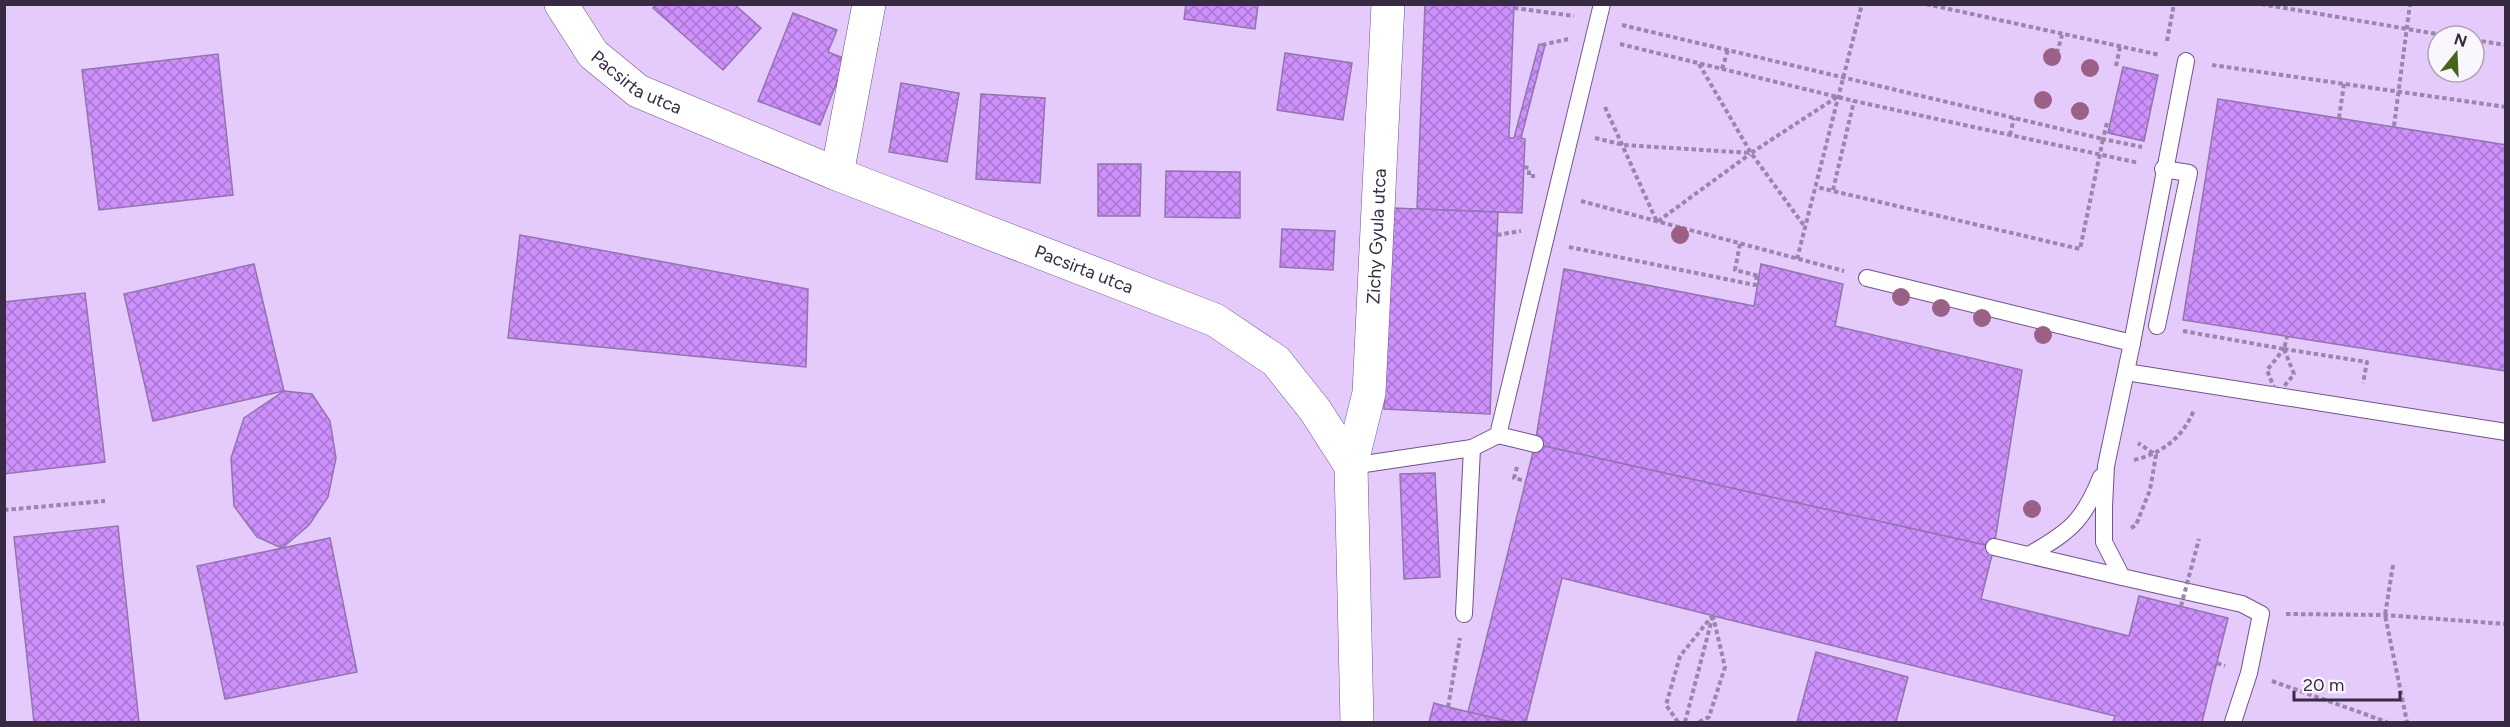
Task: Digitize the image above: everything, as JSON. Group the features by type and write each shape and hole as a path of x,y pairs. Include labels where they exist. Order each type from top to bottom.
{"street":[{"name":"Pacsirta utca","path":"561,4 593,54 638,92 837,174 1215,320 1275,361 1314,410 1351,466"},
{"path":"837,174 869,4"},
{"name":"Zichy Gyula utca","path":"1351,466 1369,393 1388,4"},
{"path":"1314,410 1369,393"},
{"path":"1351,466 1357,723"}],"lane":[{"path":"1351,466 1472,454 1498,435 1600,12"},
{"path":"2029,555 2066,533 2092,501 2106,466 2132,344 2165,160 2186,61"},
{"path":"2157,326 2189,173 2165,160"},
{"path":"1868,278 2132,344"},
{"path":"2126,372 2505,432"},
{"path":"1498,435 1535,444"},
{"path":"1464,614 1472,454"},
{"path":"2106,466 2104,542 2122,577"},
{"path":"1994,547 2242,604 2261,614 2249,673 2233,723"}],"path":[{"path":"1797,259 1862,4"},
{"path":"2164,56 2174,4"},
{"path":"2261,4 2426,32"},
{"path":"2394,126 2410,4"},
{"path":"1514,8 1600,12 1728,50 2103,139 2165,160"},
{"path":"2057,53 2062,35"},
{"path":"1542,45 1562,39 1594,38 1838,97 2100,155 2165,160"},
{"path":"2486,42 2505,45"},
{"path":"2116,66 2120,47"},
{"path":"1722,69 1728,50"},
{"path":"1699,63 1751,153 1805,227"},
{"path":"1587,69 1657,222"},
{"path":"2339,118 2344,84"},
{"path":"2399,92 2505,107"},
{"path":"1657,222 1751,153 1838,97"},
{"path":"1833,190 1854,100"},
{"path":"2010,135 2014,118"},
{"path":"1816,187 2080,249 2107,123"},
{"path":"1624,146 1751,153"},
{"path":"1524,167 1529,168 1529,176"},
{"path":"1556,195 1868,278"},
{"path":"1545,242 1755,285 1758,275 1735,270 1740,244"},
{"path":"2157,326 2367,363"},
{"path":"2287,337 2284,349 2294,374"},
{"path":"2106,466 2156,455 2186,428 2205,384"},
{"path":"2113,434 2132,439 2156,455"},
{"path":"1472,454 1518,462 1514,478 1526,481"},
{"path":"2104,542 2136,525 2150,490 2156,455"},
{"path":"4,510 105,501"},
{"path":"2181,606 2199,539"},
{"path":"2393,565 2385,615 2407,723"},
{"path":"1448,707 1464,614"},
{"path":"2261,614 2385,615 2505,624"},
{"path":"1678,723 1666,705 1680,656 1713,615"},
{"path":"1685,723 1713,615"},
{"path":"1699,723 1709,717 1725,667 1713,615"},
{"path":"2249,673 2387,723"}],"building":[{"path":"657,4 734,4 761,28 723,70 653,8"},
{"path":"1186,4 1258,4 1255,29 1184,19"},
{"path":"1425,4 1514,4 1509,138 1514,138 1539,44 1545,45 1521,138 1525,139 1522,213 1417,209"},
{"path":"793,13 837,30 828,52 846,59 820,125 758,101"},
{"path":"1285,53 1352,63 1343,120 1277,110"},
{"path":"218,54 233,195 99,210 82,70"},
{"path":"2123,67 2158,75 2144,141 2108,133"},
{"path":"901,83 959,93 947,162 889,152"},
{"path":"981,94 1045,98 1040,183 976,179"},
{"path":"2218,99 2506,145 2506,371 2183,320"},
{"path":"1098,164 1141,164 1140,216 1098,216"},
{"path":"1166,171 1240,172 1240,218 1165,217"},
{"path":"1392,208 1498,212 1490,414 1384,409"},
{"path":"1282,229 1335,231 1333,270 1280,267"},
{"path":"520,235 808,289 806,367 508,338"},
{"path":"254,264 284,391 153,421 124,294"},
{"path":"1761,264 1843,284 1835,326 2022,370 1994,547 1535,444 1564,269 1754,306"},
{"path":"85,293 105,462 4,474 4,302"},
{"path":"284,391 312,394 330,421 336,458 328,497 309,525 282,548 257,537 234,506 231,458 244,418"},
{"path":"1535,444 1994,547 1981,599 2129,636 2139,596 2228,618 2202,722 2113,722 2115,716 1562,578 1526,722 1511,722 1468,712"},
{"path":"1435,473 1440,577 1404,579 1400,474"},
{"path":"118,526 139,722 34,722 14,537"},
{"path":"330,538 357,672 225,699 197,566"},
{"path":"1816,652 1908,677 1896,722 1797,722"},
{"path":"1434,703 1448,707 1511,722 1429,722"}]}
